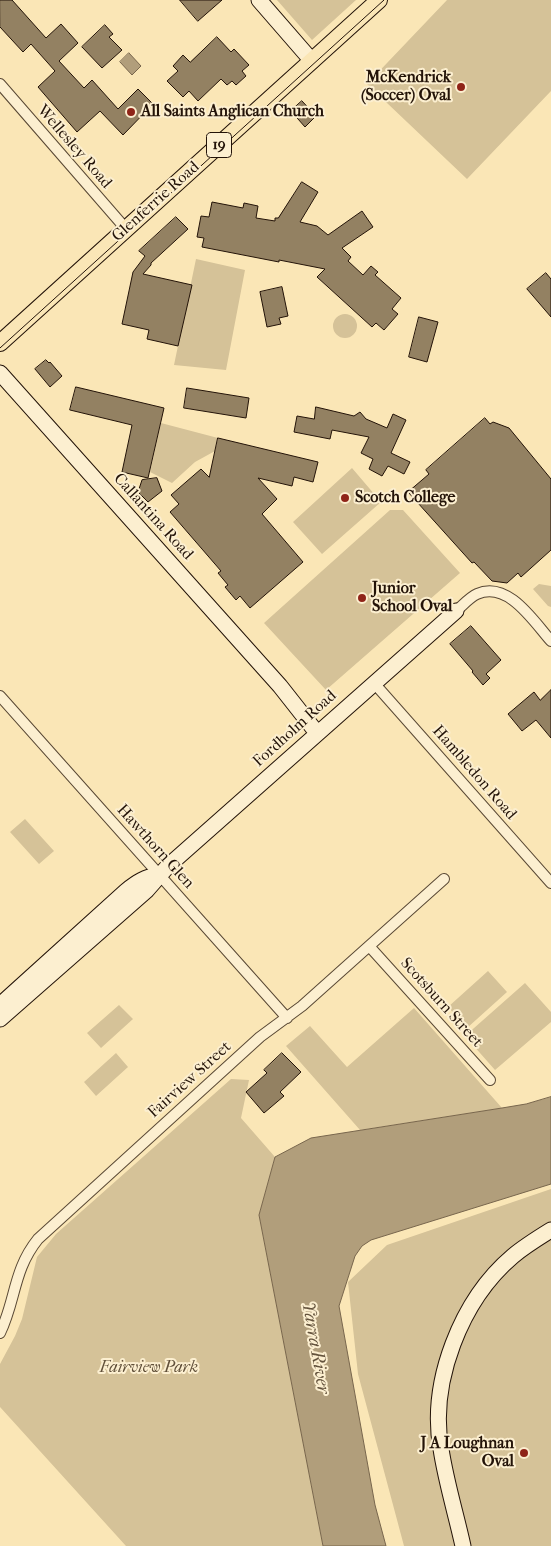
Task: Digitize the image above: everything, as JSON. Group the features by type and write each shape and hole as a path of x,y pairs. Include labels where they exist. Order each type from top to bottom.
{"main road":[{"name":"Glenferrie Road","path":"0,343 379,0"}],"street":[{"path":"259,0 312,61"},
{"name":"Wellesley Road","path":"0,84 126,229"},
{"name":"Callantina Road","path":"0,373 280,686 295,696 321,730"},
{"path":"456,611 476,594 496,591 514,600 551,641"},
{"name":"Fordholm Road","path":"0,1019 456,611"},
{"name":"Hambledon Road","path":"374,683 551,883"},
{"name":"Hawthorn Glen","path":"0,696 287,1018"},
{"name":"Fordholm Road","path":"0,1005 126,891 140,880 159,875"},
{"name":"Fairview Street","path":"0,1333 10,1310 21,1265 26,1254 38,1239 260,1037 302,1006 444,879"},
{"name":"Scotsburn Street","path":"369,946 490,1080"},
{"path":"463,1546 441,1448 439,1418 441,1392 447,1365 455,1338 468,1312 480,1294 512,1257 551,1230"}],"green space":[{"path":"277,0 356,0 312,40"},
{"name":"McKendrick (Soccer) Oval","path":"447,0 551,0 551,91 467,179 367,84"},
{"path":"196,259 245,270 226,370 174,365"},
{"path":"345,314 350,315 356,321 356,331 350,337 345,338 340,337 334,331 333,326 334,321 340,315"},
{"path":"161,423 218,438 215,451 195,462 172,483 150,472"},
{"path":"352,468 381,502 322,554 293,522"},
{"name":"Junior School Oval","path":"390,510 403,510 460,573 326,690 264,623"},
{"path":"539,584 551,586 551,607 533,589"},
{"path":"25,819 54,851 39,864 10,832"},
{"path":"488,971 507,992 467,1028 448,1007"},
{"path":"525,983 551,1012 551,1022 495,1070 465,1036"},
{"path":"119,1005 133,1019 101,1048 87,1033"},
{"path":"414,1008 502,1108 360,1130 286,1046 310,1026 347,1067"},
{"path":"116,1053 128,1067 96,1096 84,1082"},
{"name":"Fairview Park","path":"231,1079 249,1080 241,1118 275,1157 259,1215 323,1546 126,1546 0,1407 0,1364 22,1319 37,1257 56,1234"},
{"path":"551,1189 551,1546 404,1546 358,1374 348,1282 387,1245"}],"water":[{"path":"129,53 141,66 132,75 120,62"},
{"name":"Yarra River","path":"551,1097 551,1184 371,1240 362,1246 355,1256 339,1306 375,1505 386,1546 323,1546 259,1215 275,1157 311,1138 526,1104"}],"building":[{"path":"0,0 12,0 46,38 61,24 78,43 59,61 84,88 92,80 118,109 138,89 153,104 123,135 100,111 77,132 38,87 55,71 31,44 23,52 0,27"},
{"path":"180,0 222,0 198,21"},
{"path":"105,25 113,34 109,37 122,50 102,68 82,47"},
{"path":"217,37 231,52 234,49 249,65 242,71 246,76 236,85 232,81 227,85 221,79 198,101 189,91 183,97 167,81 178,71 173,66 183,55 190,62"},
{"path":"302,101 316,116 305,127 291,111"},
{"path":"302,182 318,192 300,222 317,226 328,235 362,211 373,227 342,248 351,257 348,261 363,275 371,266 378,272 375,275 401,298 392,309 398,314 384,330 376,323 372,327 317,277 325,269 202,247 204,238 197,237 201,216 209,217 212,202 243,208 244,203 258,206 256,218 275,221 275,218 278,218"},
{"path":"176,217 188,229 151,263 143,274 192,285 178,346 147,339 149,330 122,324 133,272 145,256 139,251"},
{"path":"546,273 551,279 551,317 527,289"},
{"path":"282,287 288,316 279,318 281,324 267,327 260,292"},
{"path":"419,317 438,322 427,362 409,357"},
{"path":"46,360 62,376 50,387 35,369"},
{"path":"76,387 164,408 148,478 122,472 132,425 70,410"},
{"path":"187,388 249,398 246,418 184,408"},
{"path":"316,407 354,416 360,412 366,419 387,428 393,414 406,420 391,453 410,462 404,474 388,466 382,476 369,469 373,459 361,453 369,437 332,430 330,439 294,432 297,416 314,419"},
{"path":"485,418 490,424 493,422 509,428 551,479 551,550 521,577 518,573 507,583 492,581 474,562 472,563 408,492 429,474 426,470"},
{"path":"218,438 318,462 313,482 294,477 292,486 258,478 277,499 262,514 303,562 250,608 240,596 236,600 225,587 228,585 218,573 221,571 170,512 179,504 171,495 201,469 209,477"},
{"path":"157,478 162,491 148,502 138,492 142,480"},
{"path":"471,626 501,660 486,674 490,678 483,685 450,644"},
{"path":"551,690 551,738 536,720 522,731 508,714 534,692 540,700"},
{"path":"282,1053 301,1072 280,1092 284,1096 264,1113 246,1092 267,1073 264,1070"}],"tram line":[{"path":"0,348 384,0"}],"place":[{"name":"McKendrick (Soccer) Oval","path":"461,87"},
{"name":"All Saints Anglican Church","path":"131,112"},
{"name":"Scotch College","path":"345,498"},
{"name":"Junior School Oval","path":"362,598"},
{"name":"J A Loughnan Oval","path":"524,1453"}]}
